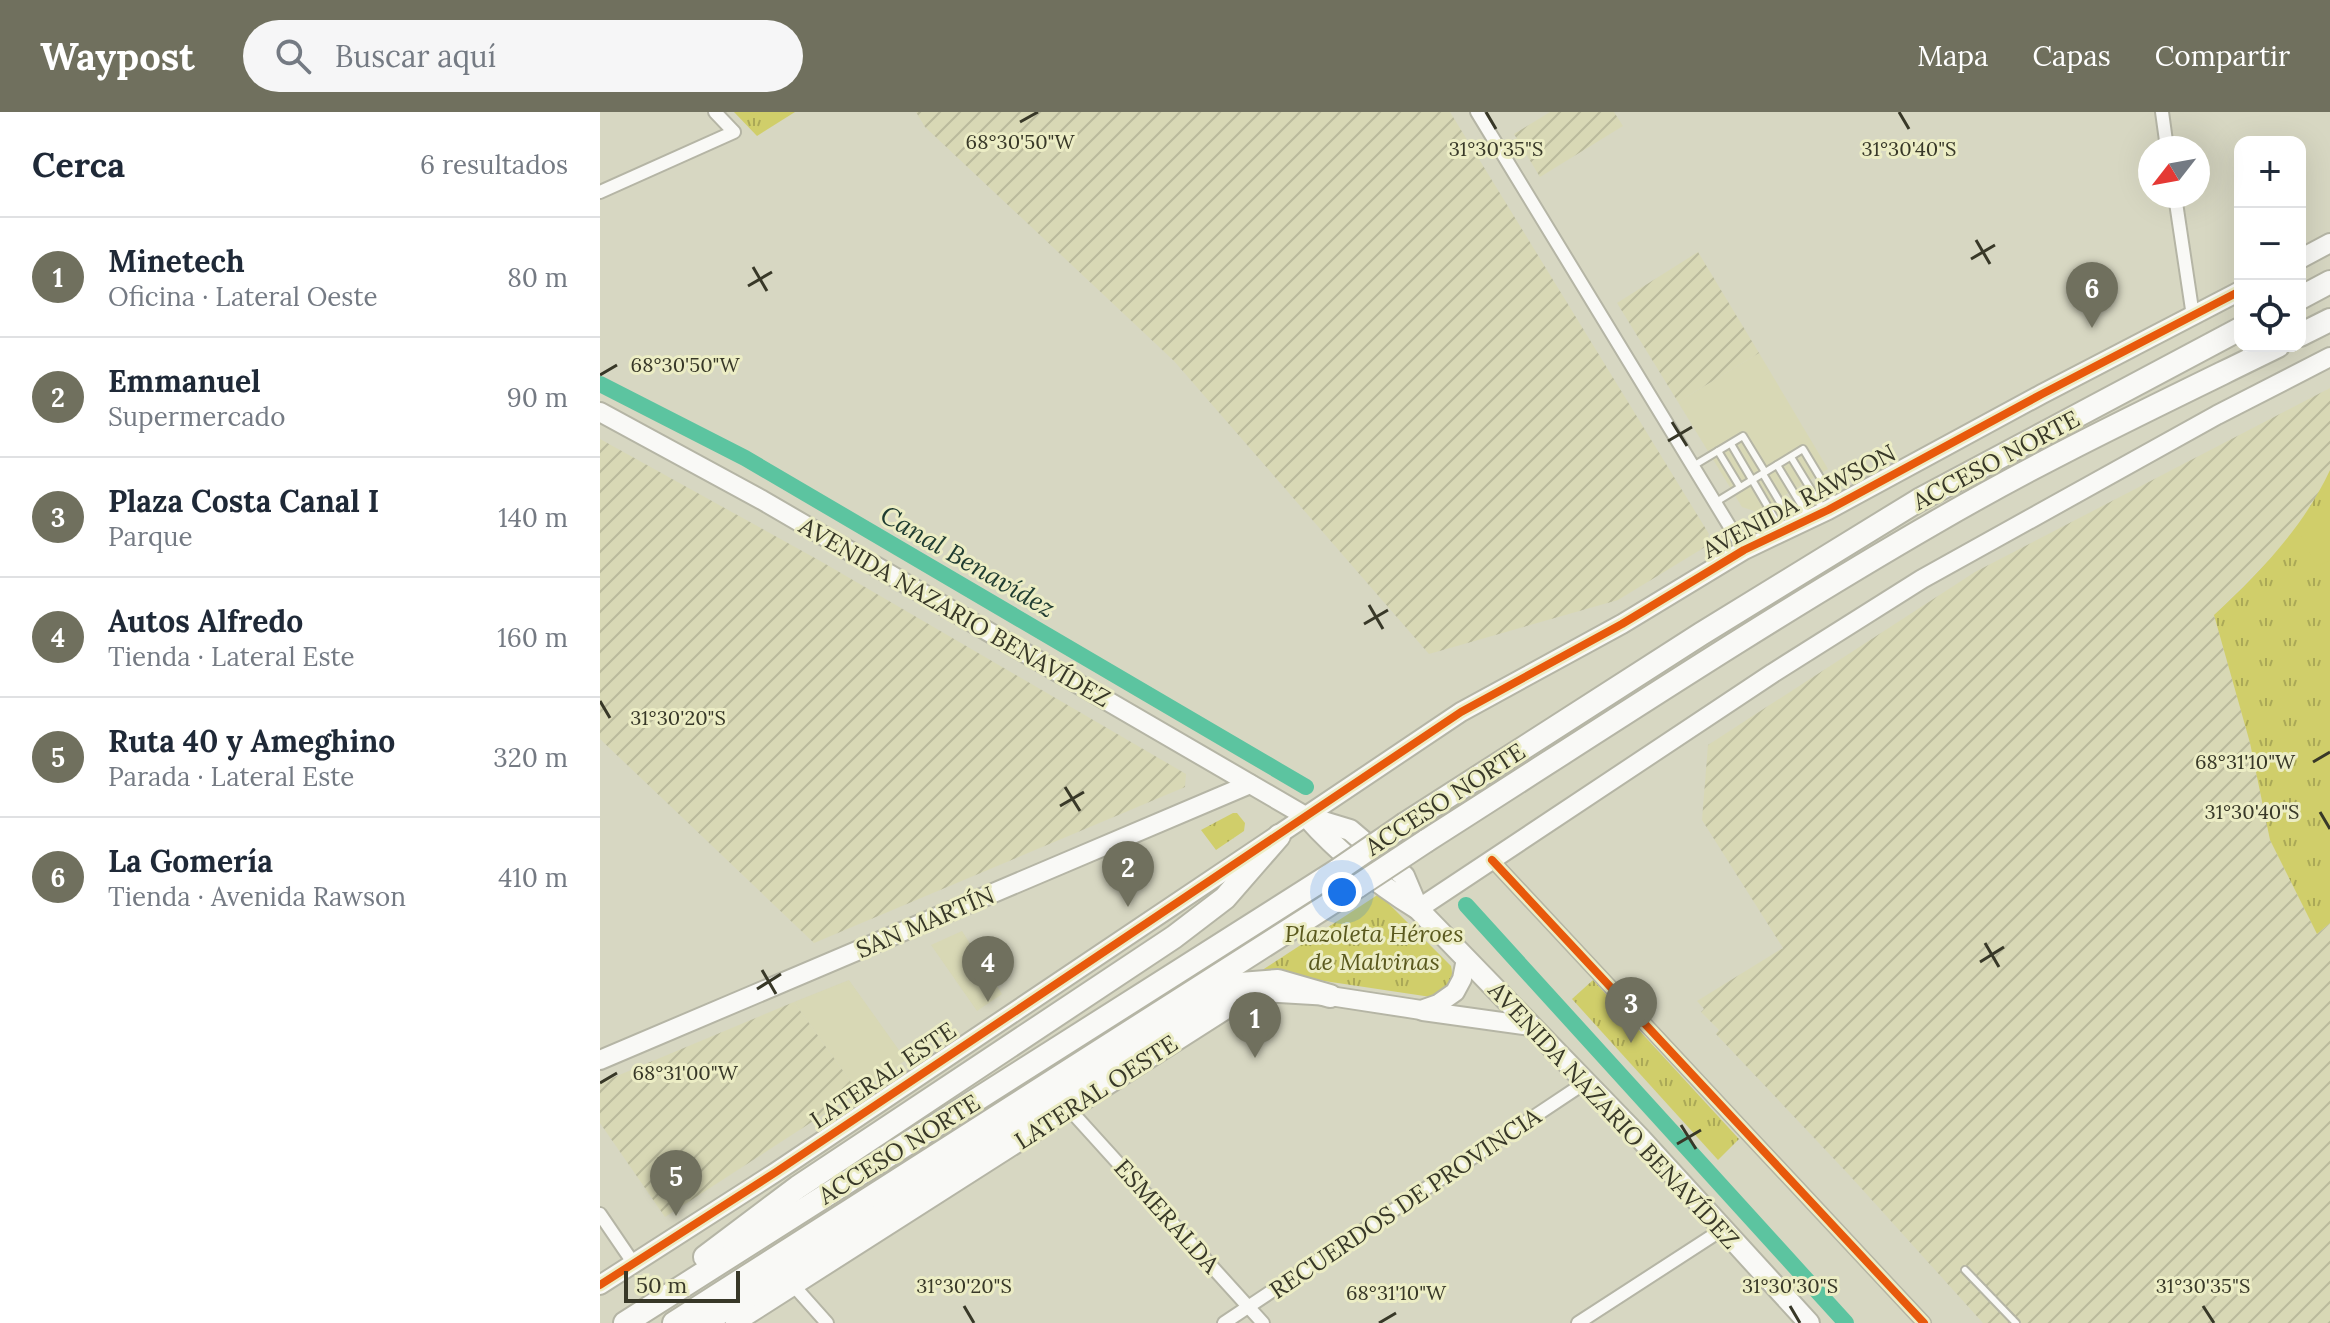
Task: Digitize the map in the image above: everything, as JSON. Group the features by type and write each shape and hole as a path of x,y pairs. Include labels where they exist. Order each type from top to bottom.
{"highway":[{"path":"2306,295 2330,282"},
{"path":"2306,332 2330,320"},
{"name":"ACCESO NORTE","path":"629,1320 1338,870 1715,625 1919,500 2234,332"},
{"name":"ACCESO NORTE","path":"674,1323 1426,841 1933,523 2029,470 2266,352"},
{"path":"629,1320 798,1187 1184,930 1225,898 1279,836"},
{"path":"702,1323 792,1272 1240,984 1278,981 1330,996"}],"main road":[{"name":"AVENIDA NAZARIO BENAVÍDEZ","path":"1307,817 1332,845 1386,889 1418,909 1586,1082 1809,1323"}],"street":[{"path":"600,192 734,132 715,112"},
{"path":"1477,112 1744,550"},
{"path":"2162,112 2165,136"},
{"path":"2177,208 2193,316"},
{"path":"2306,256 2330,243"},
{"name":"AVENIDA RAWSON","path":"1307,817 1402,749 1461,712 1622,624 1744,550 1810,519 2234,294"},
{"path":"1418,909 1784,666 1922,579 2217,415 2330,357"},
{"name":"AVENIDA NAZARIO BENAVÍDEZ","path":"600,412 762,500 1307,817"},
{"name":"SAN MARTÍN","path":"600,1060 1250,784"},
{"name":"LATERAL ESTE","path":"600,1285 1307,817"},
{"path":"1492,860 1924,1323"},
{"path":"1421,1010 1438,1004 1455,992 1462,979 1466,959"},
{"name":"LATERAL OESTE","path":"735,1323 1253,994 1330,996 1531,1026"},
{"name":"RECUERDOS DE PROVINCIA","path":"1224,1323 1586,1082"},
{"name":"ESMERALDA","path":"1070,1110 1263,1323"},
{"path":"600,1214 634,1264"},
{"path":"1578,1323 1723,1229"},
{"path":"794,1286 827,1323"}],"lane":[{"path":"1693,466 1743,436 1764,473 1810,519"},
{"path":"1731,444 1752,480 1810,519"},
{"path":"1716,502 1803,449 1810,519"},
{"path":"1718,451 1740,487"},
{"path":"1791,457 1810,519"},
{"path":"1777,465 1810,519"},
{"path":"1965,1270 2016,1323"}],"shaded area":[{"path":"916,112 1450,112 1709,534 1705,547 1618,600 1429,654 1174,361 925,127"},
{"path":"1550,112 1614,112 1623,126 1540,177 1514,134"},
{"path":"1698,252 1759,353 1678,402 1617,303"},
{"path":"1759,353 1828,469 1757,512 1742,507 1678,402"},
{"path":"2330,388 2330,470 2317,499 2285,543 2214,615 2250,743 2270,840 2317,934 2330,923 2330,1323 1983,1323 1716,1034 1719,1030 1701,1012 1704,1009 1697,1001 1783,948 1702,820 1708,745 1975,572"},
{"path":"600,439 822,562 1186,774 1185,787 814,943 600,739"},
{"path":"962,931 1002,994 977,1011 931,945"},
{"path":"849,980 906,1060 858,1092 794,1002"},
{"path":"794,1002 858,1092 665,1217 600,1123 600,1083"}],"green space":[{"path":"734,112 795,112 757,136"},
{"path":"2330,470 2330,923 2317,934 2270,840 2250,743 2214,615 2294,530"},
{"path":"2330,514 2330,560 2317,567 2298,530"},
{"path":"1237,813 1245,823 1244,831 1216,850 1201,830"},
{"name":"Plazoleta Héroes de Malvinas","path":"1379,894 1451,966 1451,982 1441,993 1431,997 1311,979 1253,976"},
{"path":"1593,980 1739,1139 1718,1160 1572,999"}],"waterway":[{"name":"Canal Benavídez","path":"600,384 745,458 1306,787"},
{"name":"Canal Benavídez","path":"1466,905 1846,1323"}],"cycle path":[{"path":"600,1285 776,1172 1461,712 1622,624 1744,550 1828,510 2234,294"},
{"path":"1492,860 1924,1323"}],"place":[{"name":"La Gomería","path":"2092,328"},
{"name":"Emmanuel","path":"1128,907"},
{"name":"Autos Alfredo","path":"988,1002"},
{"name":"Plaza Costa Canal I","path":"1631,1043"},
{"name":"Minetech","path":"1255,1058"},
{"name":"Ruta 40 y Ameghino","path":"676,1216"}]}
